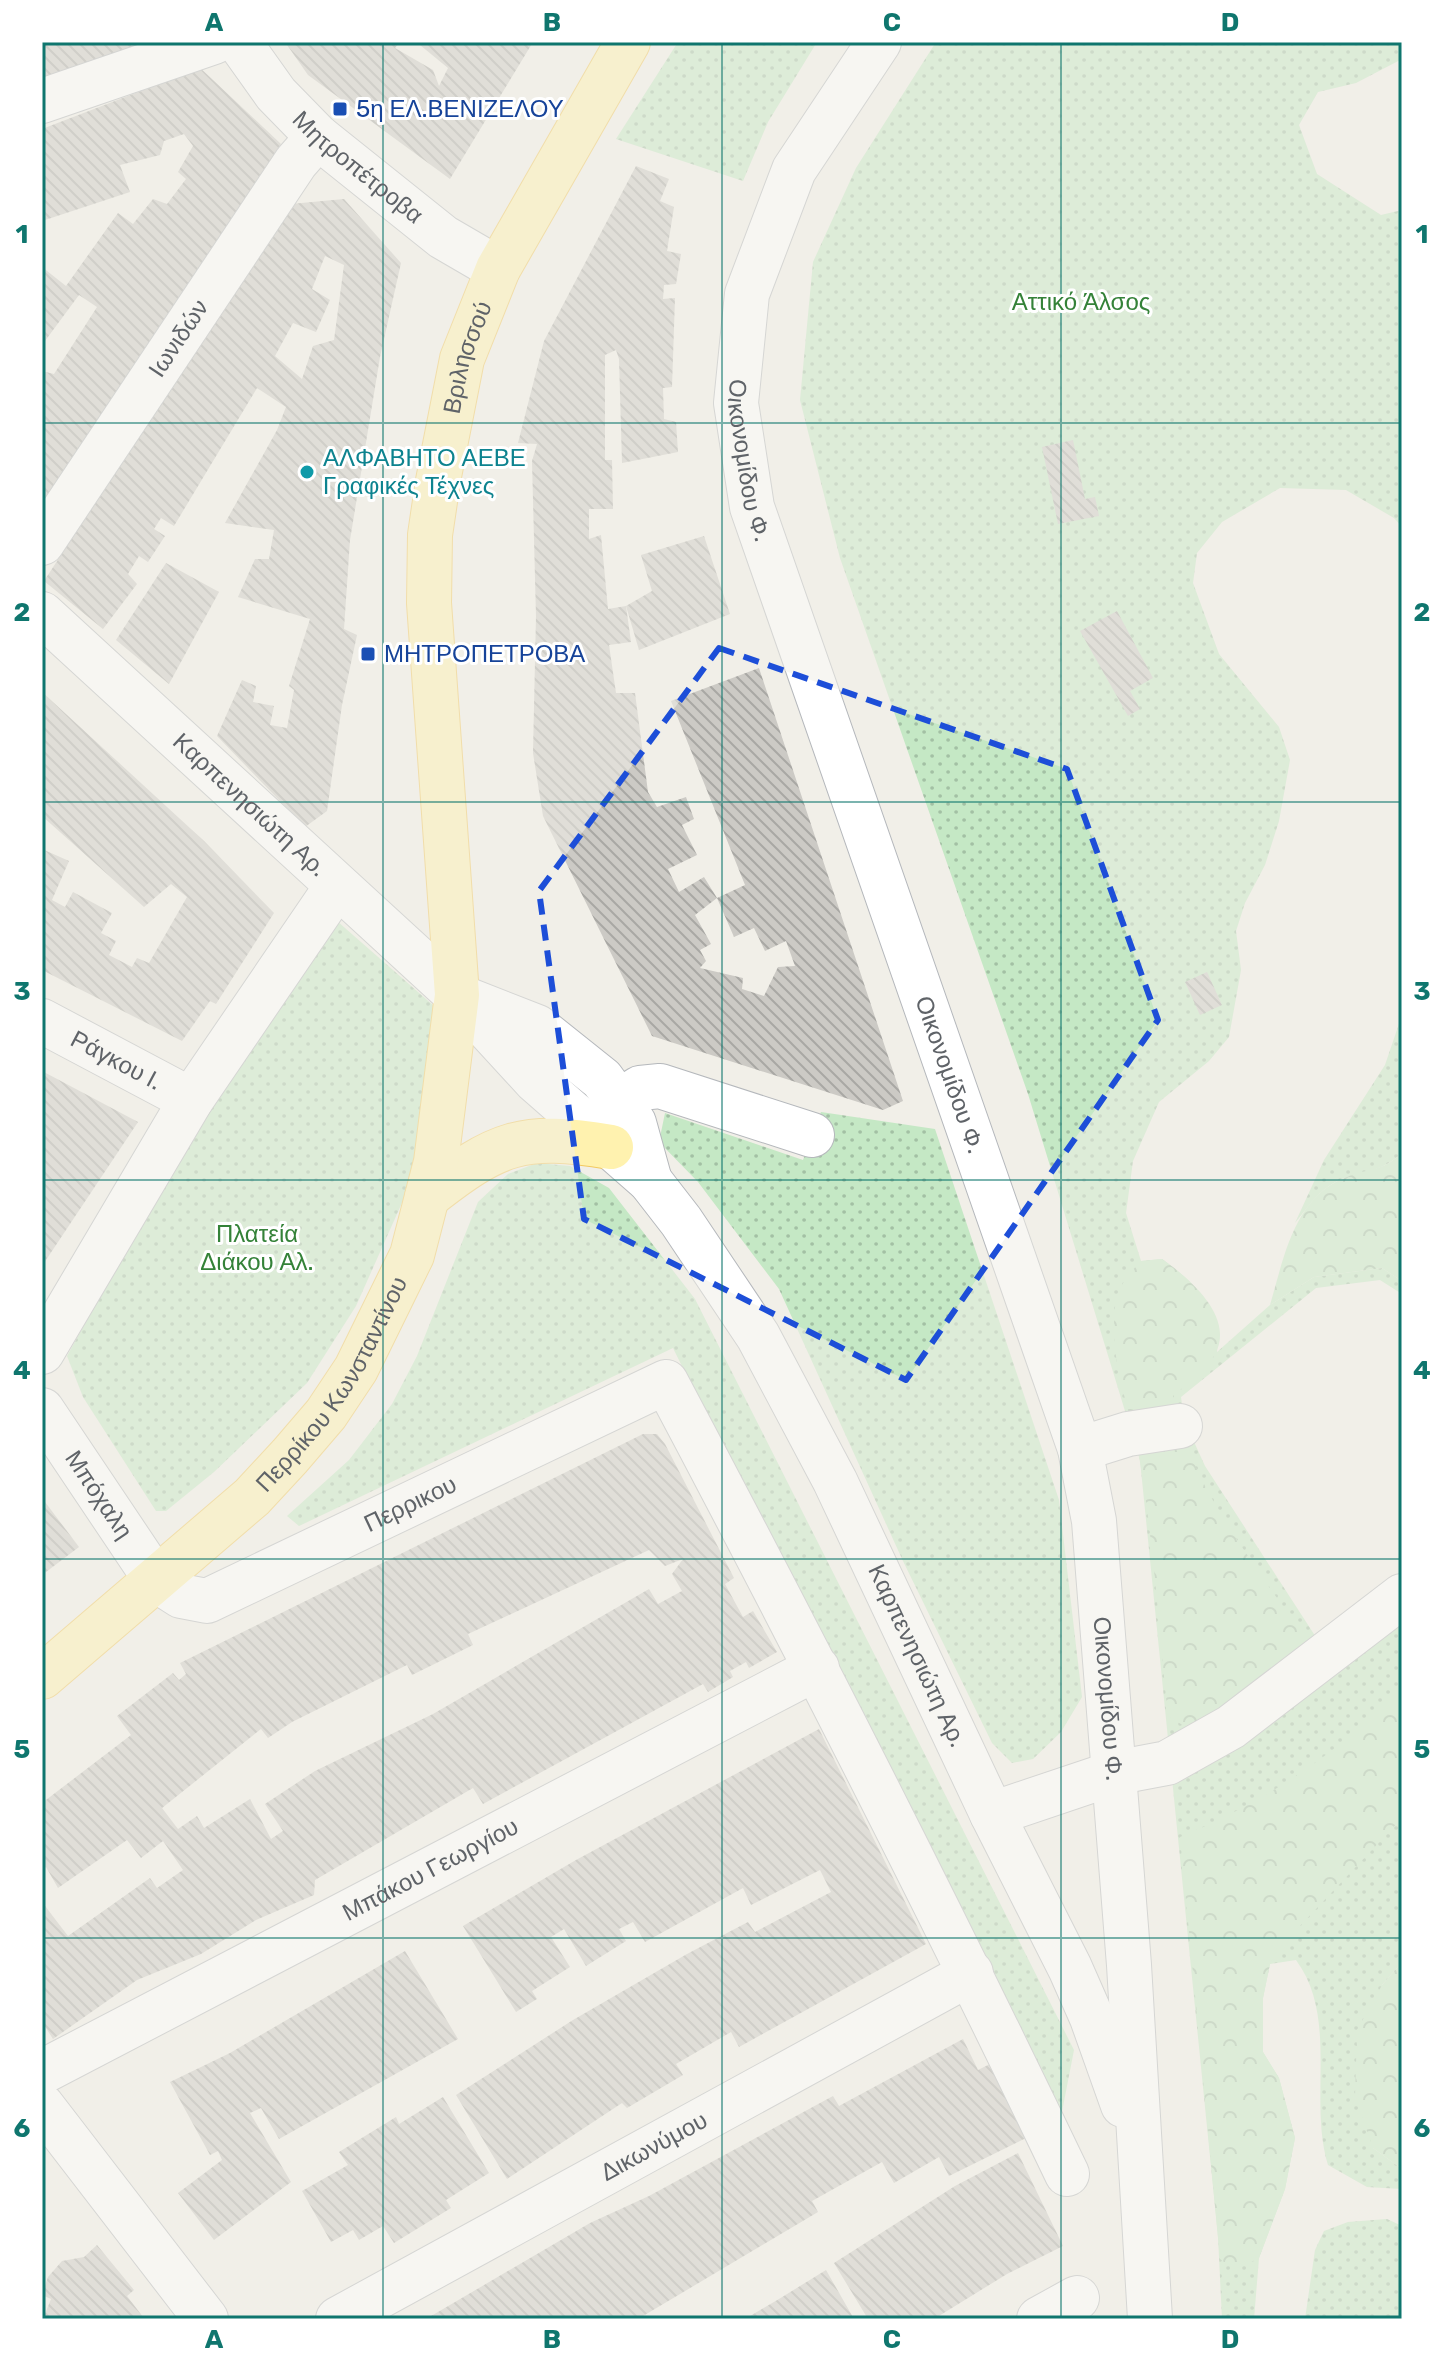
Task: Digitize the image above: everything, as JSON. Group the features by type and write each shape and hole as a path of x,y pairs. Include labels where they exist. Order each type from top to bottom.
{"main road":[{"name":"Βριλησσού","path":"457,995 430,619 429,555 438,481 462,359 498,269 628,42"},
{"name":"Περρίκου Κωνσταντίνου","path":"42,1677 252,1497 326,1414 356,1369 412,1255 444,1109 457,995"},
{"path":"427,1197 473,1160 499,1147 547,1139 611,1147"}],"street":[{"path":"42,101 214,42"},
{"name":"Μητροπέτροβα","path":"239,42 276,94 318,137 443,237 498,269"},
{"name":"Οικονομίδου Φ.","path":"879,42 794,170 747,294 736,403 752,507 1080,1449 1094,1521 1150,2319"},
{"name":"Ιωνιδών","path":"42,543 296,162 318,137"},
{"name":"Καρπενησιώτη Αρ.","path":"42,614 457,995 536,1081 650,1181 707,1258 758,1336 841,1495 1092,2018 1140,2152"},
{"path":"42,1352 191,1100 337,886"},
{"name":"Καρπενησιώτη Αρ.","path":"457,995 537,1027 602,1079 621,1100 634,1123 650,1181"},
{"name":"Ράγκου Ι.","path":"42,1021 191,1100"},
{"path":"621,1100 640,1088 660,1086 812,1135"},
{"name":"Περρικου","path":"156,1580 181,1596 195,1600 214,1598 666,1382 817,1668"},
{"name":"Μπόχαλη","path":"42,1410 156,1580"},
{"path":"1080,1449 1128,1434 1180,1426"},
{"path":"992,1814 1114,1773 1167,1763 1231,1727 1402,1596"},
{"path":"817,1668 971,1973 1067,2174"},
{"name":"Μπάκου Γεωργίου","path":"42,2072 817,1668"},
{"name":"Δικωνύμου","path":"338,2319 971,1973"},
{"path":"42,2106 206,2319"},
{"path":"1039,2319 1077,2298"}],"highlighted area":[{"path":"719,648 1067,769 1158,1020 906,1380 584,1219 539,891"}],"green space":[{"path":"678,42 817,42 768,122 743,181 616,139"},
{"name":"Αττικό Άλσος","path":"936,42 1402,42 1402,59 1356,83 1318,92 1299,125 1317,174 1381,215 1402,210 1402,527 1394,518 1346,490 1280,488 1222,522 1197,553 1193,583 1219,654 1279,727 1290,760 1279,821 1265,865 1245,903 1236,931 1241,970 1229,1037 1209,1061 1159,1102 1133,1161 1126,1213 1141,1261 1162,1259 1204,1298 1215,1323 1217,1352 1270,1305 1314,1277 1382,1268 1402,1281 1402,1294 1380,1280 1316,1288 1181,1397 1184,1420 1205,1466 1321,1645 1402,1576 1402,1962 1382,1985 1373,2148 1402,2169 1402,2189 1367,2187 1328,2165 1323,2140 1320,2033 1316,2007 1309,1983 1296,1960 1270,1964 1263,1998 1263,2052 1279,2078 1295,2138 1285,2189 1259,2258 1254,2319 1222,2319 1218,2236 1140,1460 1028,1094 840,558 800,400 813,262 856,168"},
{"name":"Πλατεία Διάκου Αλ.","path":"329,914 434,1006 423,1132 409,1187 356,1306 307,1383 214,1472 166,1511 156,1511 83,1397 67,1356 203,1109"},
{"path":"1402,1015 1402,1153 1374,1170 1338,1180 1315,1198 1295,1223 1324,1160 1385,1065"},
{"path":"821,1112 935,1129 1059,1500 1082,1697 1061,1732 1033,1759 1012,1763 992,1743 903,1561 779,1289 698,1182 659,1142 665,1113 803,1160"},
{"path":"1402,1153 1402,1281 1382,1268 1314,1277 1270,1305 1294,1230 1315,1198 1329,1186 1381,1167"},
{"path":"537,1163 570,1166 609,1188 695,1299 1074,2050 1059,2127 673,1348 299,1526 287,1516 349,1460 392,1404 417,1356 478,1202 508,1174"},
{"path":"1162,1259 1207,1300 1219,1327 1219,1342 1210,1362 1173,1396 1180,1428 1227,1524 1308,1643 1192,1731 1168,1716 1145,1493 1115,1349 1115,1307 1121,1287 1141,1261"},
{"path":"1402,1687 1402,1818 1300,1926 1270,1964 1263,1998 1263,2052 1279,2078 1295,2138 1285,2189 1259,2258 1244,2266 1231,2267 1220,2259 1180,1837 1241,1808 1299,1774 1353,1734"},
{"path":"1402,1962 1402,2169 1373,2148 1355,2097 1357,2030 1382,1985"},
{"path":"1387,2219 1402,2226 1402,2319 1305,2319 1315,2250 1324,2231 1348,2222"}],"building":[{"path":"42,42 172,42 42,86"},
{"path":"285,42 400,42 395,48 433,70 439,86 448,68 420,45 422,42 533,42 450,179 308,75"},
{"path":"196,64 281,144 42,511 42,371 54,374 97,307 79,295 42,345 42,267 66,286 118,213 133,224 153,199 167,204 186,179 178,172 193,146 184,134 164,141 160,155 120,165 130,192 42,221 42,129 146,89"},
{"path":"636,166 669,179 660,201 674,207 667,251 681,254 676,284 664,285 663,299 675,298 672,387 663,388 664,419 676,422 678,452 622,463 619,359 616,350 605,355 605,460 612,460 613,509 589,509 589,539 601,535 608,609 626,606 631,642 609,645 616,693 635,693 648,792 657,807 686,797 694,819 682,825 697,855 668,869 679,892 704,877 717,898 745,885 671,701 759,668 903,1101 883,1110 652,1036 543,816 533,753 536,616 532,461 537,444 518,443 544,341","holes":["717,898 734,937 754,928 765,951 786,941 795,966 778,967 764,996 742,989 743,978 700,968 706,961 700,950 711,944 695,915"]},
{"path":"344,199 401,263 380,357 350,540 344,629 357,635 342,705 327,811 305,827 217,736 242,680 256,686 253,702 274,706 270,725 287,728 294,690 289,686 310,619 238,597 255,559 269,559 274,530 225,523 277,430 286,407 257,388 174,526 161,518 154,529 165,536 148,562 139,556 128,574 137,584 103,629 44,581 291,204","holes":["325,256 344,265 334,340 313,346 302,379 275,356 293,323 316,332 330,300 312,289"]},
{"path":"1073,440 1085,499 1095,497 1099,516 1058,524 1042,447"},
{"path":"704,536 730,614 639,650 626,606 652,591 641,555"},
{"path":"166,563 219,592 169,684 116,640"},
{"path":"1117,611 1153,678 1130,691 1140,709 1128,716 1080,631"},
{"path":"42,692 204,841 274,913 216,1004 210,1001 182,1041 42,970 42,849 69,861 52,900 65,907 73,892 112,913 101,933 116,941 109,955 132,967 137,958 149,963 187,897 171,884 144,907 42,816"},
{"path":"1207,972 1222,1005 1200,1015 1185,982"},
{"path":"42,1071 138,1122 42,1266"},
{"path":"643,1434 657,1434 665,1444 734,1578 725,1584 743,1617 753,1611 777,1652 749,1668 746,1662 730,1671 733,1677 708,1692 703,1684 483,1804 473,1788 315,1880 314,1895 256,1920 201,1954 137,1980 53,2039 42,2022 42,1902 68,1936 150,1878 157,1888 183,1870 163,1841 141,1858 127,1840 58,1888 46,1867 42,1870 42,1803 131,1735 117,1716 173,1673 179,1680 186,1674 180,1663","holes":["649,1550 665,1566 683,1559 672,1574 682,1591 658,1604 649,1589 433,1714 315,1771 265,1804 283,1831 271,1839 250,1799 204,1828 197,1816 178,1829 162,1808 261,1729 268,1738 292,1722 407,1665 412,1675 473,1645 468,1634"]},
{"path":"42,1498 79,1547 42,1575"},
{"path":"819,1729 926,1944 739,2047 731,2032 676,2064 683,2075 627,2108 622,2103 507,2179 456,2095 573,2020 687,1954 748,1922 755,1932 831,1892 820,1870 751,1905 743,1888 645,1942 633,1922 619,1929 626,1941 586,1966 564,1929 551,1937 570,1967 532,1991 537,1999 516,2012 463,1926 576,1860"},
{"path":"405,1951 458,2039 279,2139 261,2108 250,2113 291,2182 214,2240 178,2193 222,2160 218,2151 210,2155 170,2082 230,2053"},
{"path":"963,2039 978,2070 990,2064 1026,2138 949,2176 939,2157 894,2183 882,2162 812,2201 818,2212 638,2319 426,2319 590,2223 649,2196 833,2096 839,2106"},
{"path":"443,2097 489,2173 446,2200 451,2208 394,2243 383,2226 359,2240 353,2230 331,2242 302,2191 348,2165 339,2152 396,2117 399,2124"},
{"path":"1018,2153 1063,2246 1007,2274 934,2319 868,2319 834,2263 955,2186"},
{"path":"97,2245 134,2290 127,2296 143,2317 43,2319 51,2299 42,2295 48,2277 62,2261 84,2257"},
{"path":"826,2270 854,2319 745,2319 779,2299"}],"place":[{"name":"5η ΕΛ.ΒΕΝΙΖΕΛΟΥ","path":"340,109"},
{"name":"ΑΛΦΑΒΗΤΟ ΑΕΒΕ Γραφικές Τέχνες","path":"307,472"},
{"name":"ΜΗΤΡΟΠΕΤΡΟΒΑ","path":"368,654"}]}
